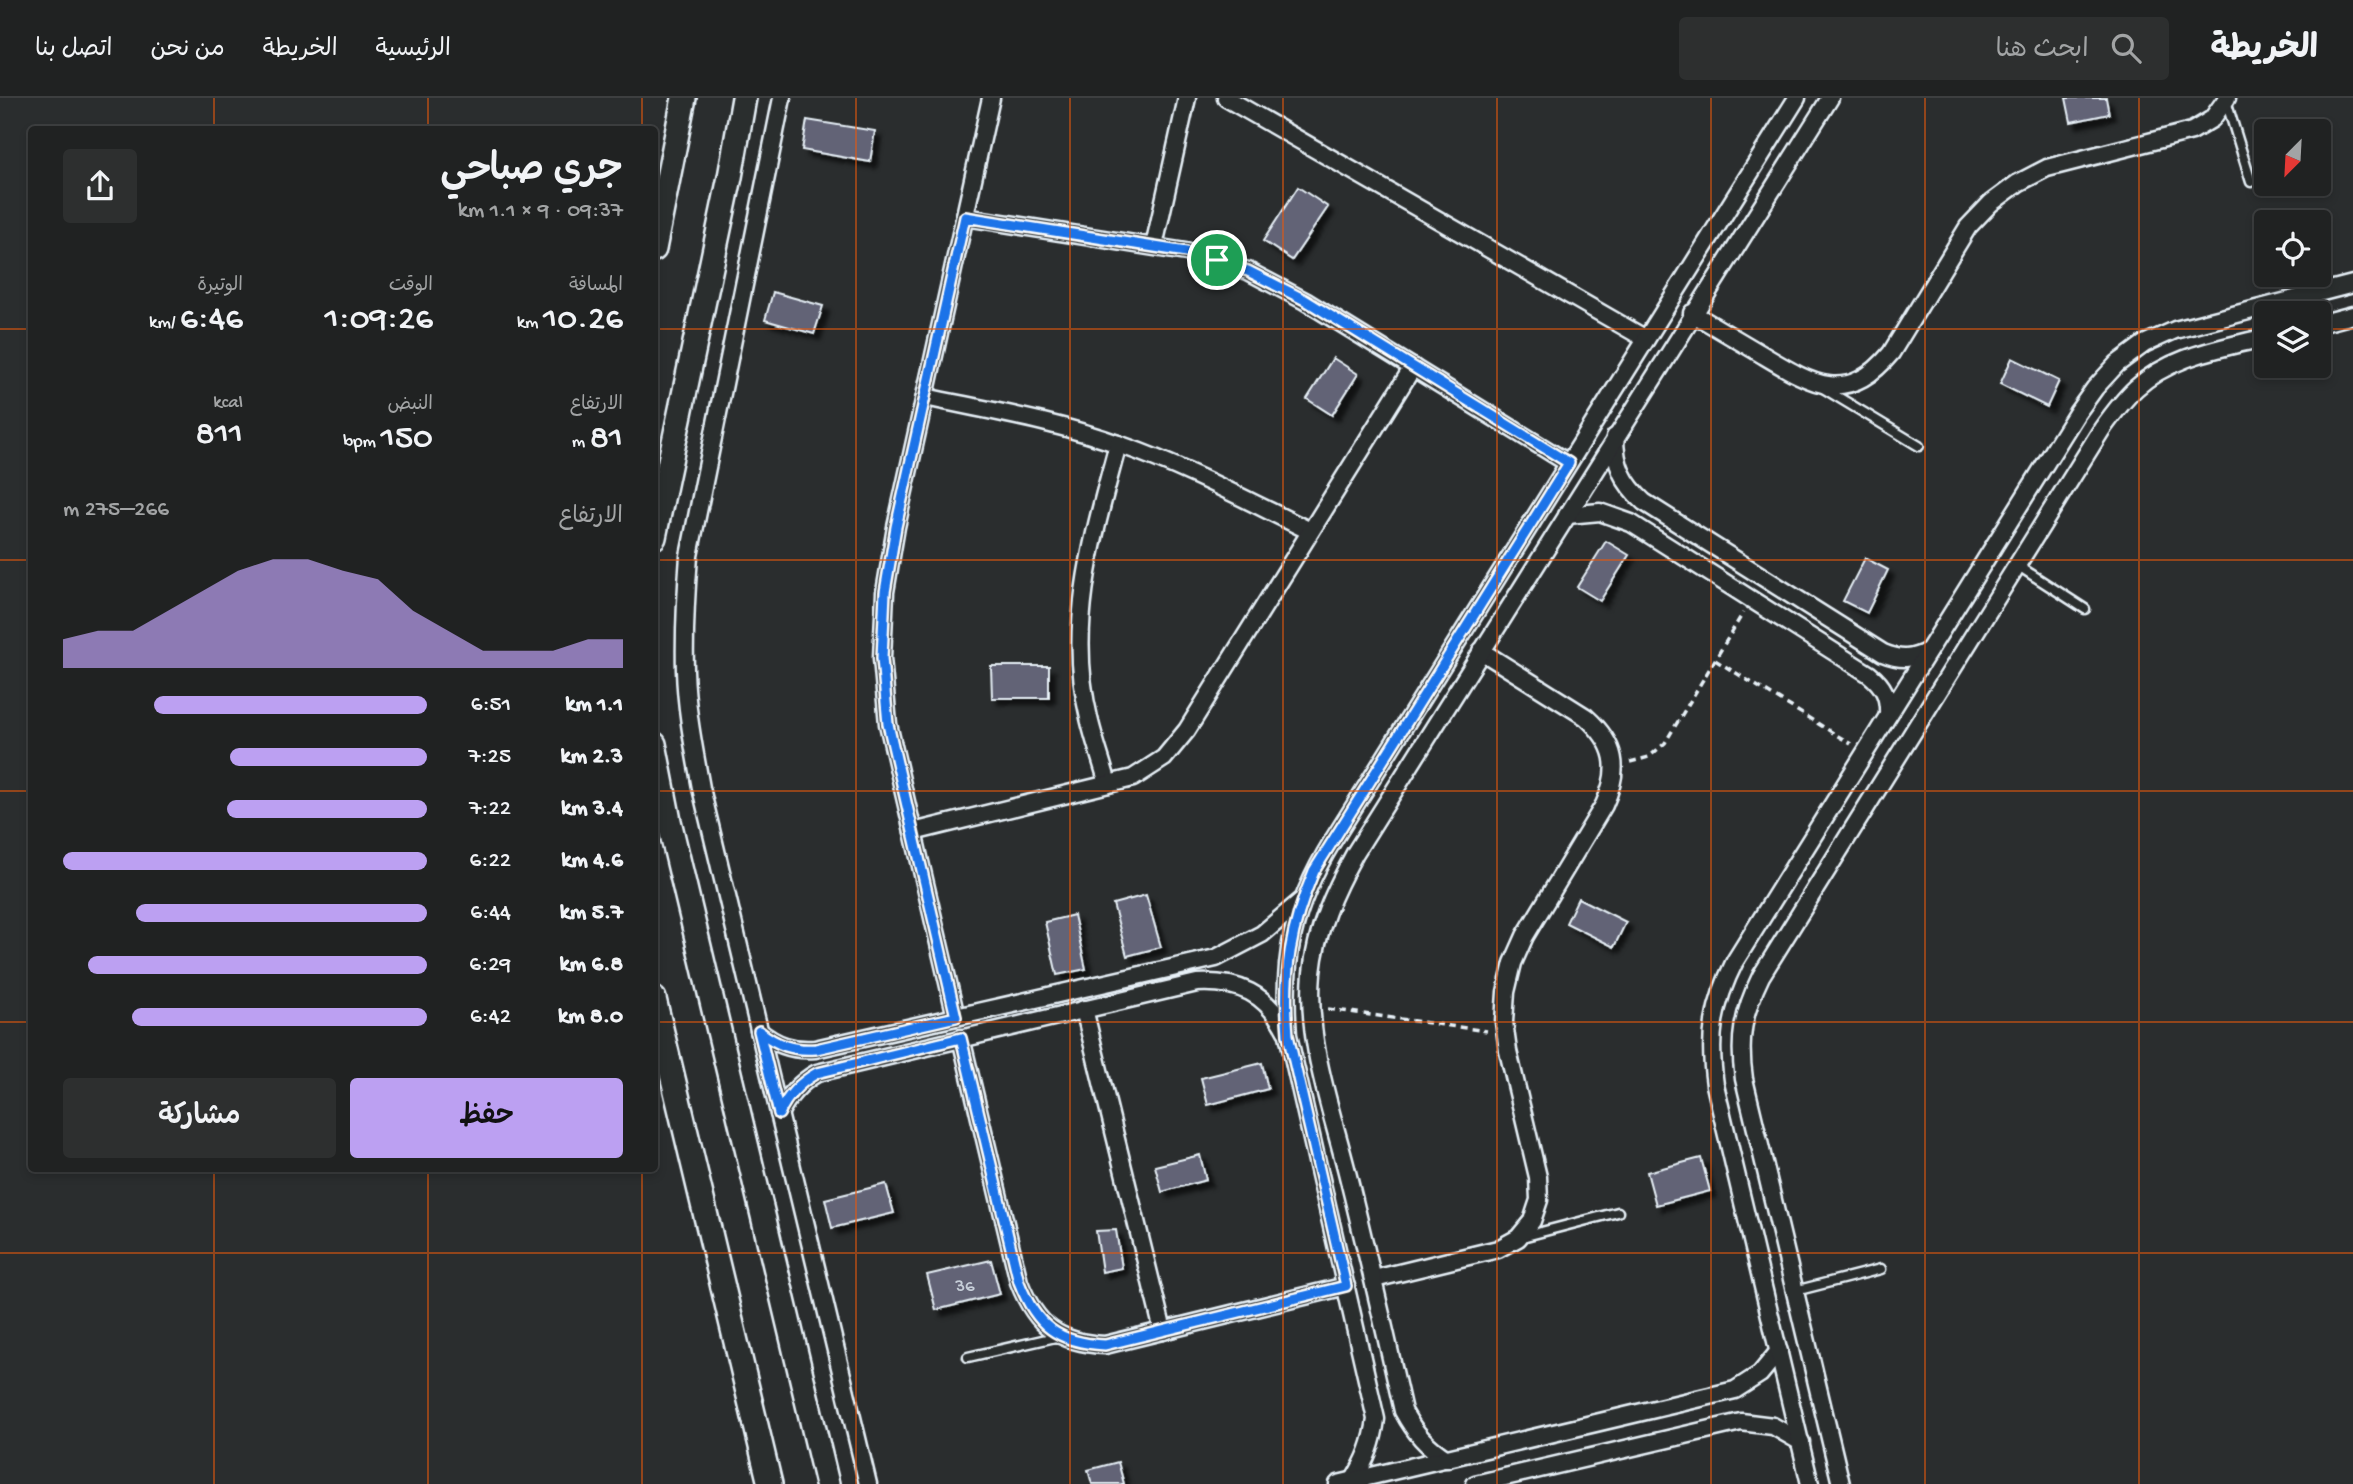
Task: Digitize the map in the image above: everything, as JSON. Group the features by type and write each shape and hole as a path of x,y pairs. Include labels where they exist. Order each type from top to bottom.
{"street":[{"path":"658,229 684,98"},
{"path":"658,518 730,177 744,98"},
{"path":"782,98 689,556 685,672 699,776 867,1484"},
{"path":"956,1017 888,724 882,658 887,579 896,527 991,98"},
{"path":"1154,246 1187,98"},
{"path":"1226,98 1646,339"},
{"path":"1346,1482 1369,1452 1376,1419 1288,1035 1286,968 1301,901 1326,851 1797,98"},
{"path":"1447,1459 1428,1447 1413,1431 1403,1411 1374,1279 1314,1039 1312,974 1318,942 1339,882 1692,313 1830,98"},
{"path":"1692,313 1798,376 1818,384 1839,386 1860,380 1878,369 1891,353 1968,227 1991,203 2018,183 2048,168 2192,131 2212,119 2227,99"},
{"path":"965,217 1154,246 1217,260 1277,285 1569,463"},
{"path":"1810,1484 1715,1085 1710,1054 1712,1021 1721,988 1735,961 1888,715 2095,388 2117,364 2144,344 2175,330 2353,284"},
{"path":"2331,321 2353,315"},
{"path":"1841,1484 1744,1079 1740,1053 1742,1026 1749,999 2102,429 2137,387 2160,370 2185,358 2254,340"},
{"path":"913,832 1133,779 1149,770 1176,744 1413,367"},
{"path":"925,397 1050,424 1118,444 1182,469 1310,531"},
{"path":"1615,437 1615,456 1620,473 1630,490 1644,502 1882,653 1905,659 1928,651"},
{"path":"1108,784 1088,716 1080,629 1083,585 1118,444"},
{"path":"1567,515 1600,512 1631,523 1879,682 1886,692 1888,715"},
{"path":"1374,1279 1498,1249 1518,1238 1532,1221 1539,1200 1538,1177 1505,1033 1506,992 1513,963 1525,936 1604,805 1612,787 1615,767 1611,747 1601,730 1586,717 1481,652"},
{"path":"658,766 668,821 827,1484"},
{"path":"759,1031 779,1045 803,1050 816,1049 1216,958 1262,934 1301,901"},
{"path":"779,1114 790,1094 817,1073 1197,983 1220,982 1242,987 1262,999 1278,1015 1288,1035"},
{"path":"1084,1009 1163,1331"},
{"path":"658,1016 770,1484"},
{"path":"961,1038 1019,1282 1027,1304 1041,1322 1060,1336 1082,1344 1105,1345 1346,1286"},
{"path":"1346,1482 1735,1390 1760,1374 1779,1351"},
{"path":"1475,1484 1741,1422 1773,1426 1801,1442"}],"lane":[{"path":"2227,99 2251,182"},
{"path":"1818,384 1919,446"},
{"path":"2017,565 2085,609"},
{"path":"1518,1238 1618,1212"},
{"path":"1795,1291 1881,1269"},
{"path":"968,1357 1060,1336"}],"path":[{"path":"1615,767 1649,757 1665,743 1751,600"},
{"path":"1714,660 1865,753"},
{"path":"1312,1007 1505,1033"}],"building":[{"path":"2066,98 2106,98 2109,114 2071,122"},
{"path":"807,120 875,131 870,162 802,150"},
{"path":"1298,187 1328,207 1292,260 1263,241"},
{"path":"773,292 823,306 814,334 765,320"},
{"path":"1333,358 1358,374 1332,415 1307,399"},
{"path":"2012,358 2059,381 2047,407 2000,384"},
{"path":"1606,541 1629,555 1600,601 1577,587"},
{"path":"1865,558 1888,570 1867,613 1843,601"},
{"path":"991,666 1049,666 1049,698 992,698"},
{"path":"1146,895 1161,947 1127,956 1113,904"},
{"path":"1578,898 1626,922 1614,947 1566,923"},
{"path":"1074,915 1086,969 1057,975 1045,922"},
{"path":"1262,1063 1268,1089 1208,1105 1201,1078"},
{"path":"1200,1155 1206,1180 1162,1192 1155,1166"},
{"path":"1701,1158 1710,1191 1656,1205 1647,1172"},
{"path":"886,1184 894,1213 832,1228 825,1199"},
{"path":"1116,1230 1122,1268 1102,1272 1096,1231"},
{"path":"991,1260 1000,1294 936,1310 927,1275"},
{"path":"1118,1462 1124,1484 1092,1484 1088,1470"}],"route":[{"path":"965,217 1154,246 1217,260 1248,271 1305,300 1569,463 1314,871 1301,901 1292,934 1286,968 1288,1035 1346,1286 1105,1345 1082,1344 1060,1336 1041,1322 1027,1304 1019,1282 961,1038 817,1073 790,1094 779,1114 759,1031 779,1045 803,1050 956,1017 888,724 882,658 885,592 896,527 965,217"}]}
